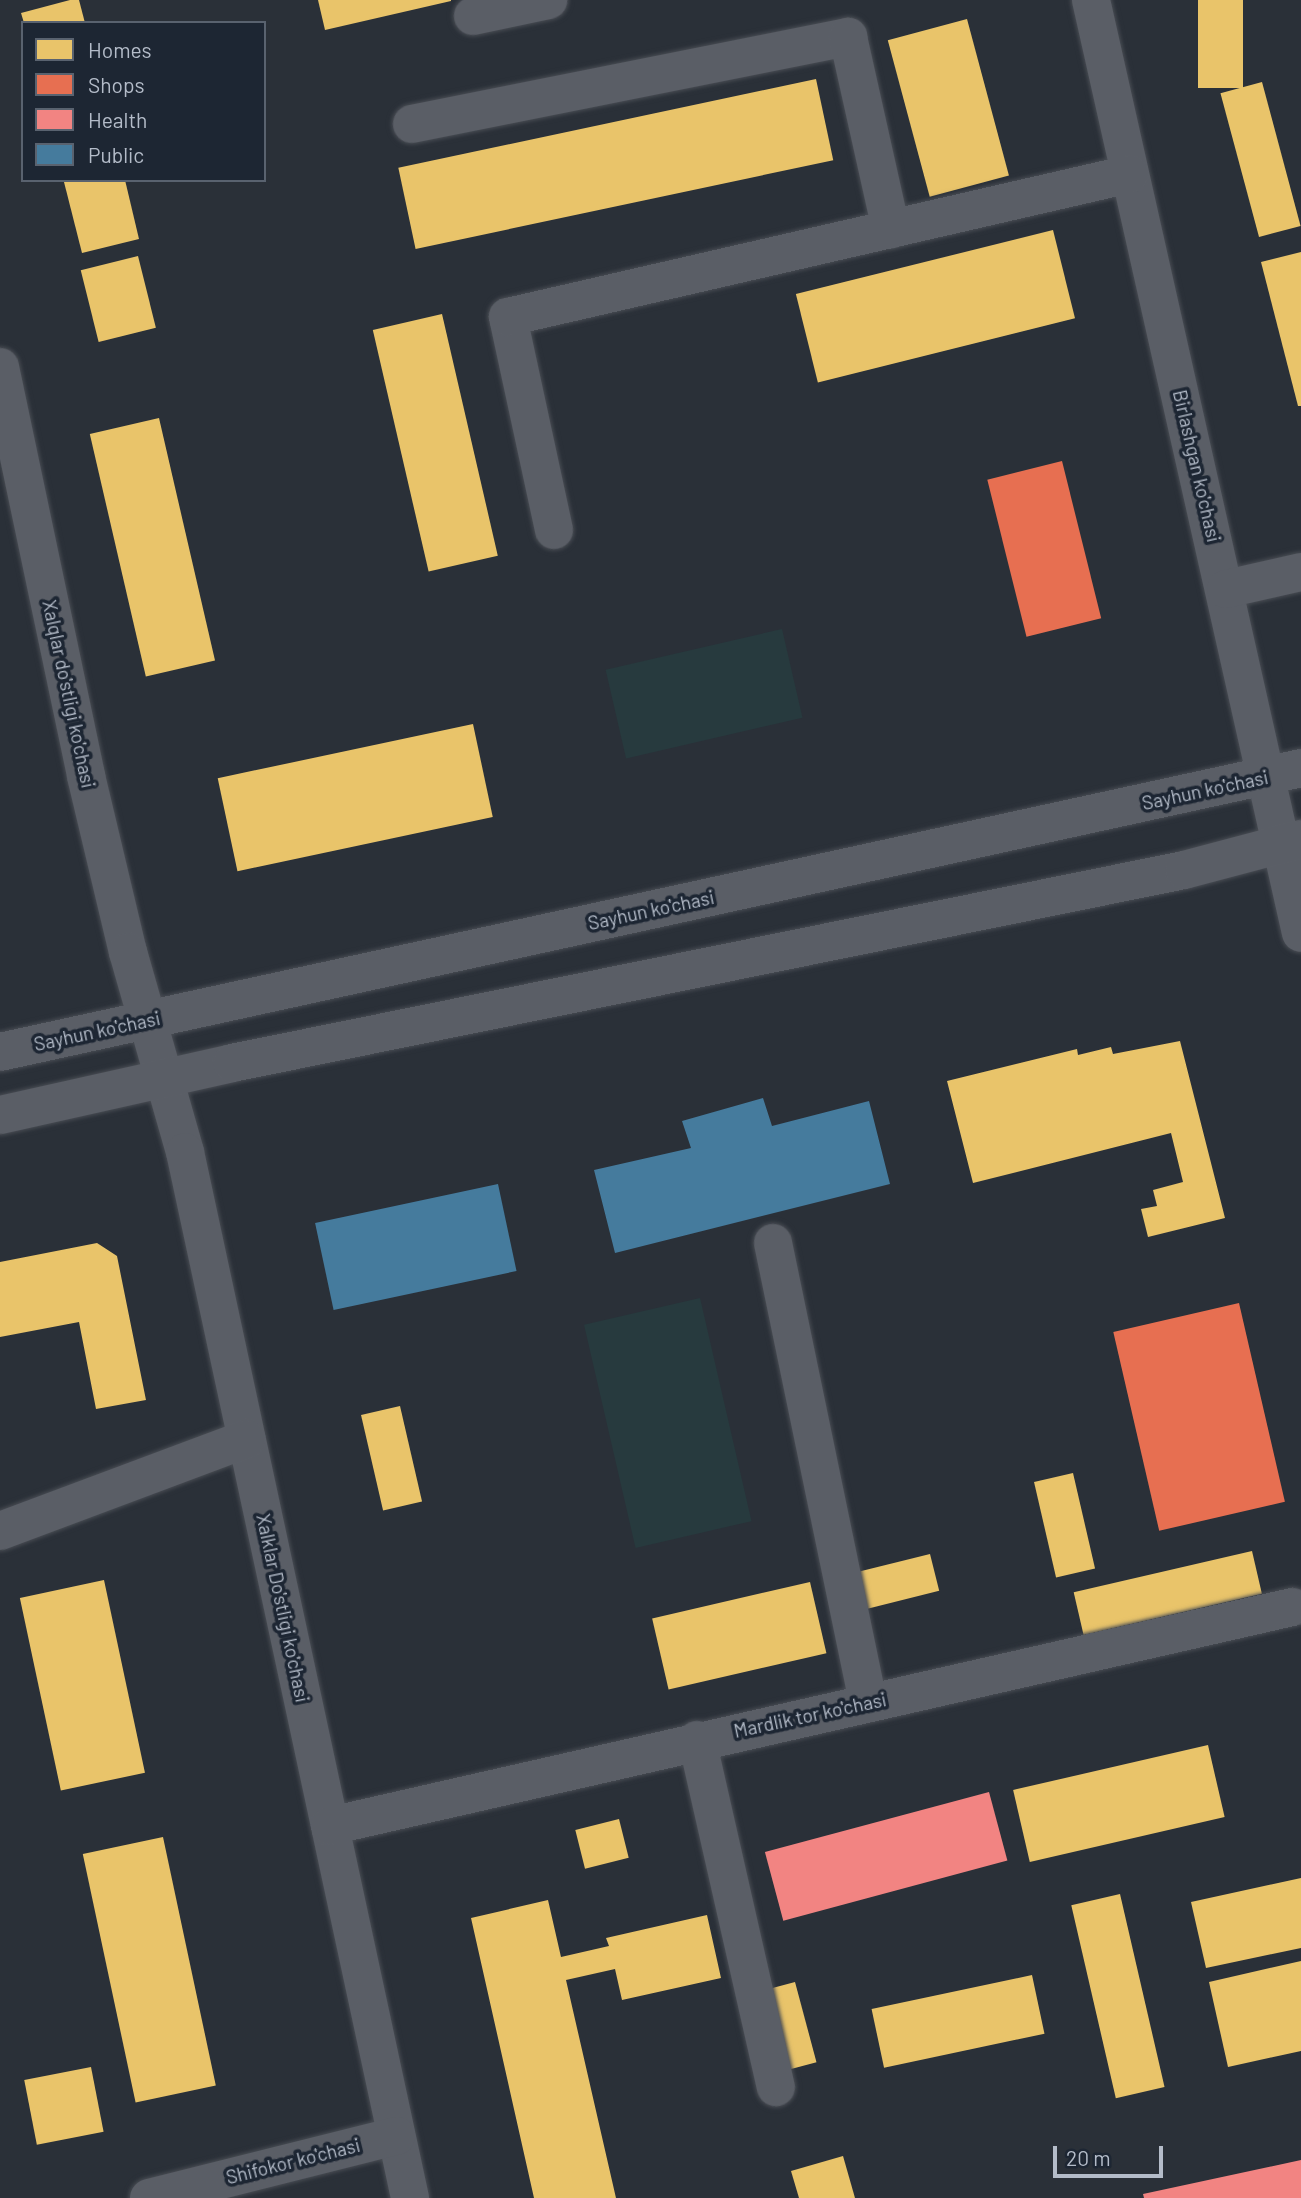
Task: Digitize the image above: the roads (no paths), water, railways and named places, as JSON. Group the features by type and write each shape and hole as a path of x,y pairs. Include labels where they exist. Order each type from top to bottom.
{"street":[{"path":"473,16 548,0"},
{"name":"Birlashgan ko'chasi","path":"1091,0 1226,590 1284,772 1301,933"},
{"path":"412,124 848,37 891,229"},
{"path":"554,530 508,317 1130,174"},
{"name":"Xalqlar do'stligi ko'chasi","path":"0,367 86,776 128,952 150,1019"},
{"path":"1226,590 1301,572"},
{"name":"Sayhun ko'chasi","path":"0,1052 1284,772"},
{"path":"0,1115 1184,870 1291,842"},
{"name":"Xalklar Do'stligi ko'chasi","path":"150,1019 162,1080 185,1152 410,2198"},
{"path":"773,1243 868,1703"},
{"path":"0,1531 246,1439"},
{"name":"Mardlik tor ko'chasi","path":"330,1826 697,1740 1292,1607"},
{"path":"697,1740 776,2087"},
{"name":"Shifokor ko'chasi","path":"149,2198 397,2136"}]}
